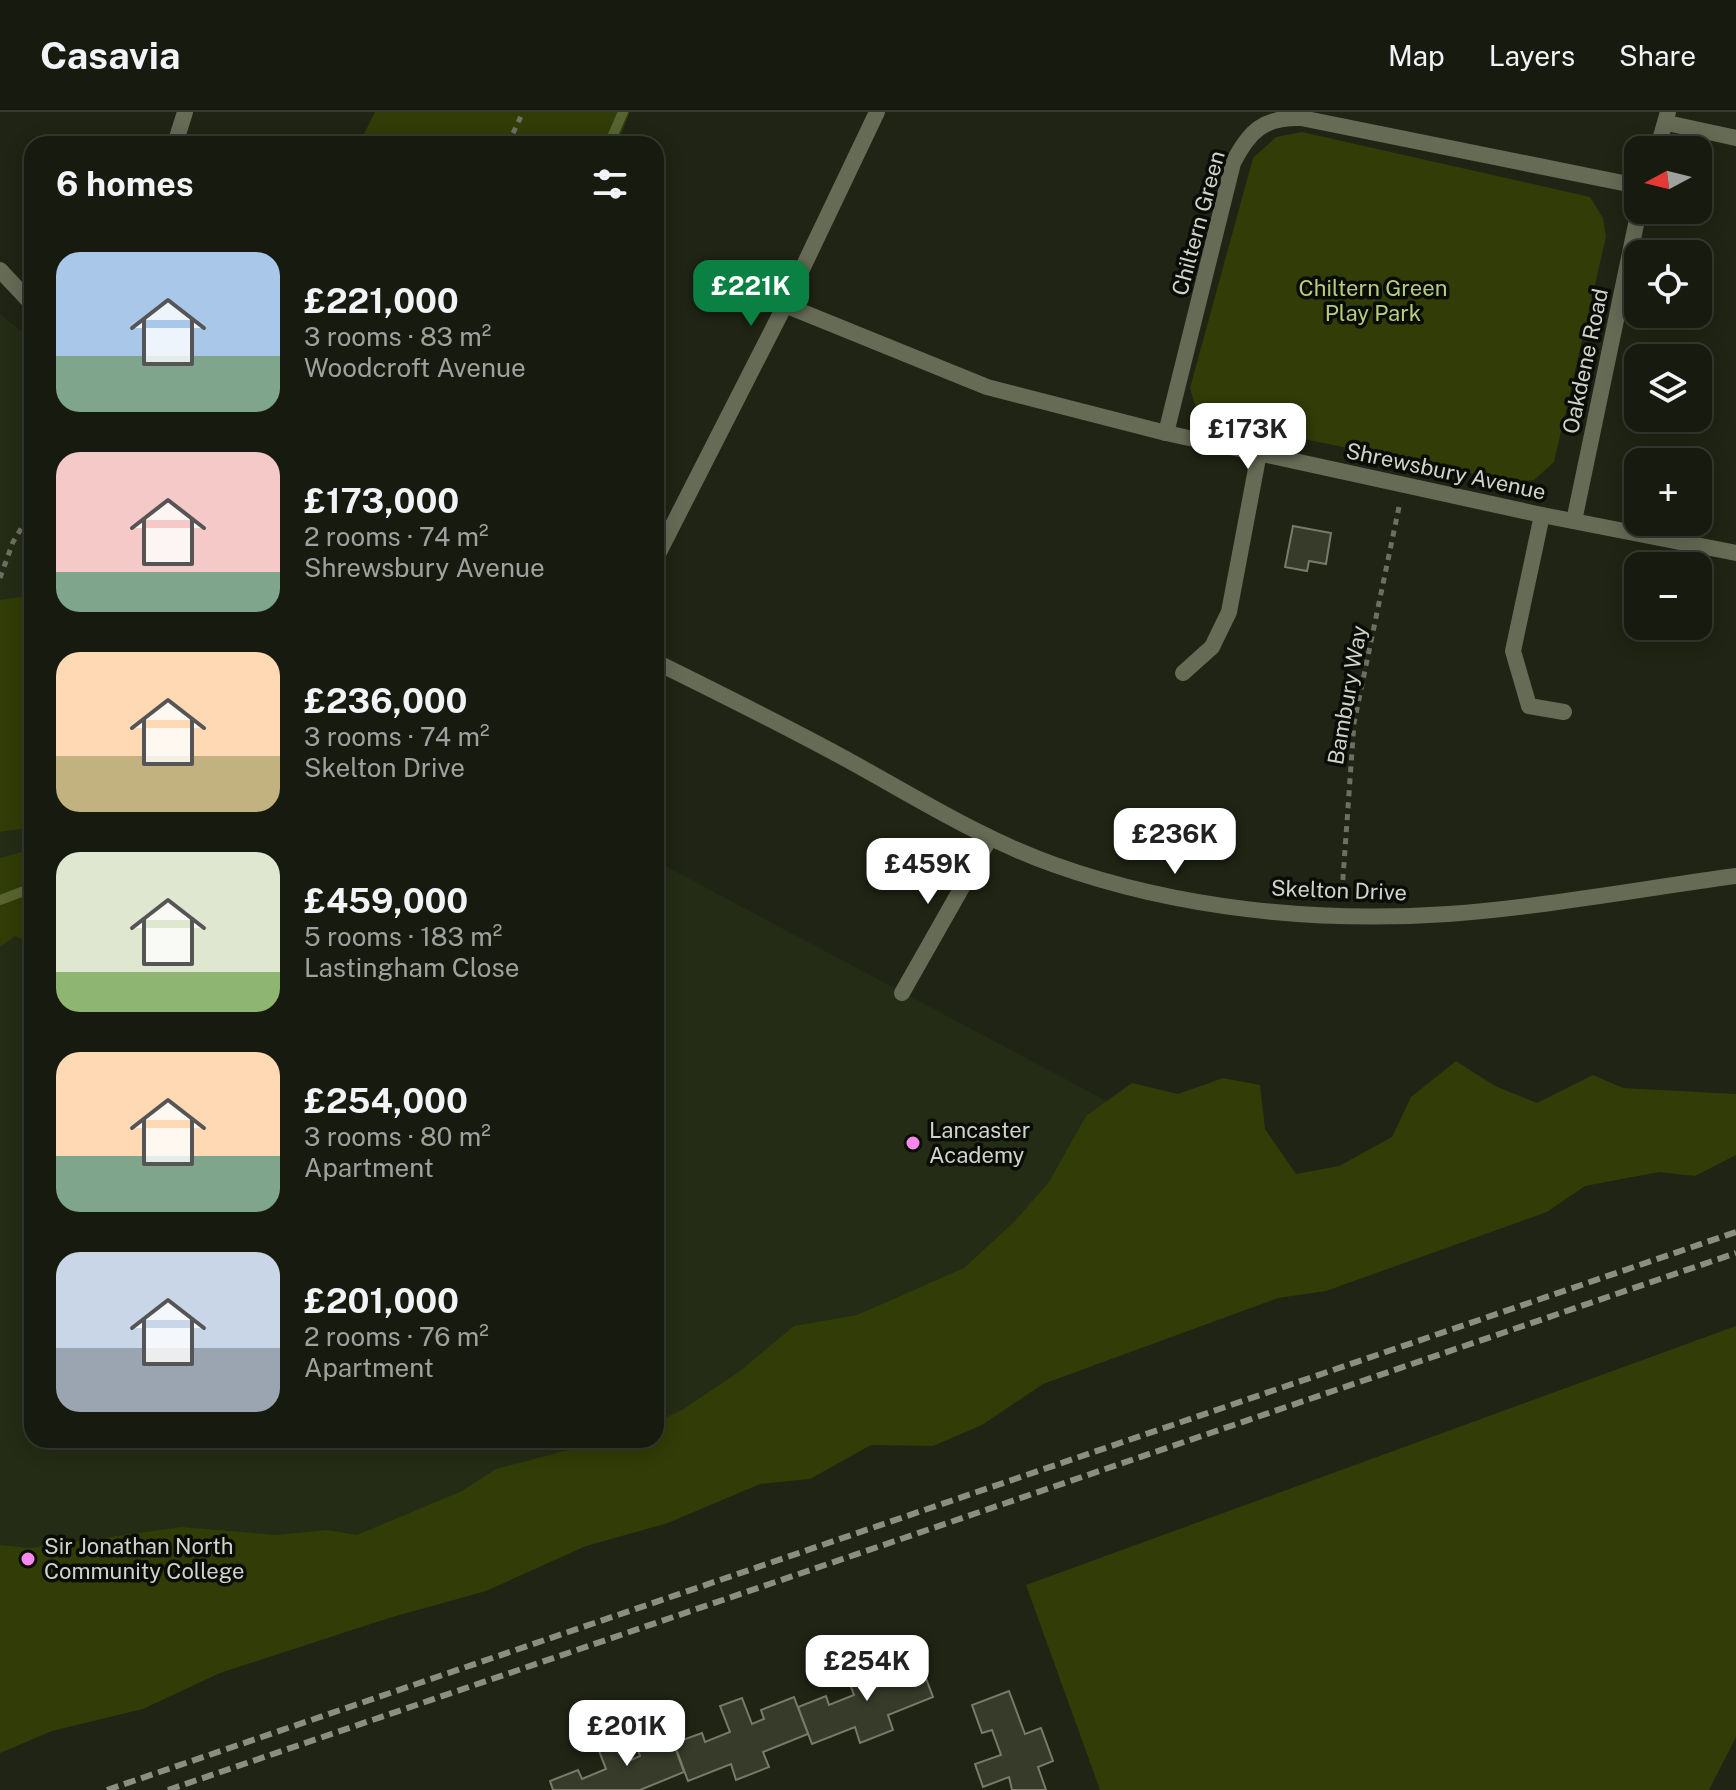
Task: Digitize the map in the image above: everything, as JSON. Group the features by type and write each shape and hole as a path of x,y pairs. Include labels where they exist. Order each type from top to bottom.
{"street":[{"path":"178,136 185,112"},
{"path":"664,542 785,305 877,112"},
{"name":"Chiltern Green","path":"1166,433 1233,163 1248,135 1258,129 1280,117 1301,118 1624,183"},
{"path":"1668,118 1736,138"},
{"name":"Oakdene Road","path":"1574,521 1636,224"},
{"path":"0,270 24,296"},
{"name":"Shrewsbury Avenue","path":"785,305 987,387 1166,433 1403,482 1542,515 1736,553"},
{"path":"1183,673 1212,647 1229,612 1259,453"},
{"path":"1542,515 1513,651 1529,706 1564,712"},
{"name":"Skelton Drive","path":"664,666 788,727 990,838 1054,864 1119,885 1223,907 1340,915 1446,914 1736,876"},
{"path":"902,993 990,838"}],"path":[{"path":"512,136 523,112"},
{"name":"Bambury Way","path":"1340,915 1354,723 1403,482"},
{"path":"0,578 13,542 24,524"}],"shaded area":[{"path":"0,314 24,334 24,1448 618,1448 0,1660"},
{"name":"Lancaster Academy","path":"664,865 1116,1106 1225,1180 664,1429"}],"green space":[{"path":"375,112 630,112 620,136 363,136"},
{"name":"Chiltern Green Play Park","path":"1302,132 1590,197 1603,218 1606,237 1554,462 1534,480 1513,482 1212,420 1197,411 1190,388 1253,158 1276,137"},
{"path":"24,596 24,828 0,832 0,600"},
{"path":"24,851 24,940 15,936 0,947 0,858"},
{"path":"1456,1061 1495,1086 1537,1103 1593,1075 1623,1088 1736,1094 1736,1155 1695,1176 1659,1172 1585,1186 1547,1212 1326,1291 1278,1298 1043,1384 982,1425 933,1446 871,1445 810,1479 760,1484 668,1523 586,1546 486,1591 389,1618 220,1673 143,1709 52,1731 0,1753 0,1545 30,1548 182,1527 276,1535 327,1530 357,1535 462,1491 496,1469 576,1448 664,1448 664,1418 682,1410 740,1371 794,1326 857,1315 964,1268 1014,1222 1049,1182 1086,1116 1132,1083 1178,1094 1223,1078 1260,1085 1265,1129 1296,1174 1339,1166 1392,1137 1411,1097"},
{"path":"1736,1326 1736,1737 1709,1790 1100,1790 1026,1585"}],"building":[{"path":"1293,526 1331,533 1326,564 1309,561 1307,571 1285,567"},
{"path":"919,1660 933,1697 888,1715 893,1730 860,1743 855,1727 812,1744 798,1707 826,1696 829,1705 854,1695 844,1669 867,1661 876,1687 889,1682 885,1673"},
{"path":"1009,1691 1025,1734 1041,1728 1053,1761 1038,1767 1046,1790 1012,1790 1009,1777 983,1787 975,1764 1001,1755 992,1730 982,1733 972,1705"},
{"path":"794,1697 808,1734 763,1752 769,1767 736,1780 731,1764 688,1781 674,1743 702,1733 705,1742 730,1732 720,1706 742,1698 752,1724 764,1719 761,1710"},
{"path":"670,1734 684,1772 640,1790 553,1790 550,1781 578,1770 582,1779 606,1769 596,1743 619,1735 629,1761 640,1756 637,1747"}],"waterway":[{"path":"612,136 623,112"},
{"path":"0,900 24,891"}],"railway":[{"path":"107,1790 1736,1232"},
{"path":"168,1790 1736,1253"}],"place":[{"name":"Lancaster Academy","path":"913,1143"},
{"name":"Sir Jonathan North Community College","path":"28,1559"}]}
